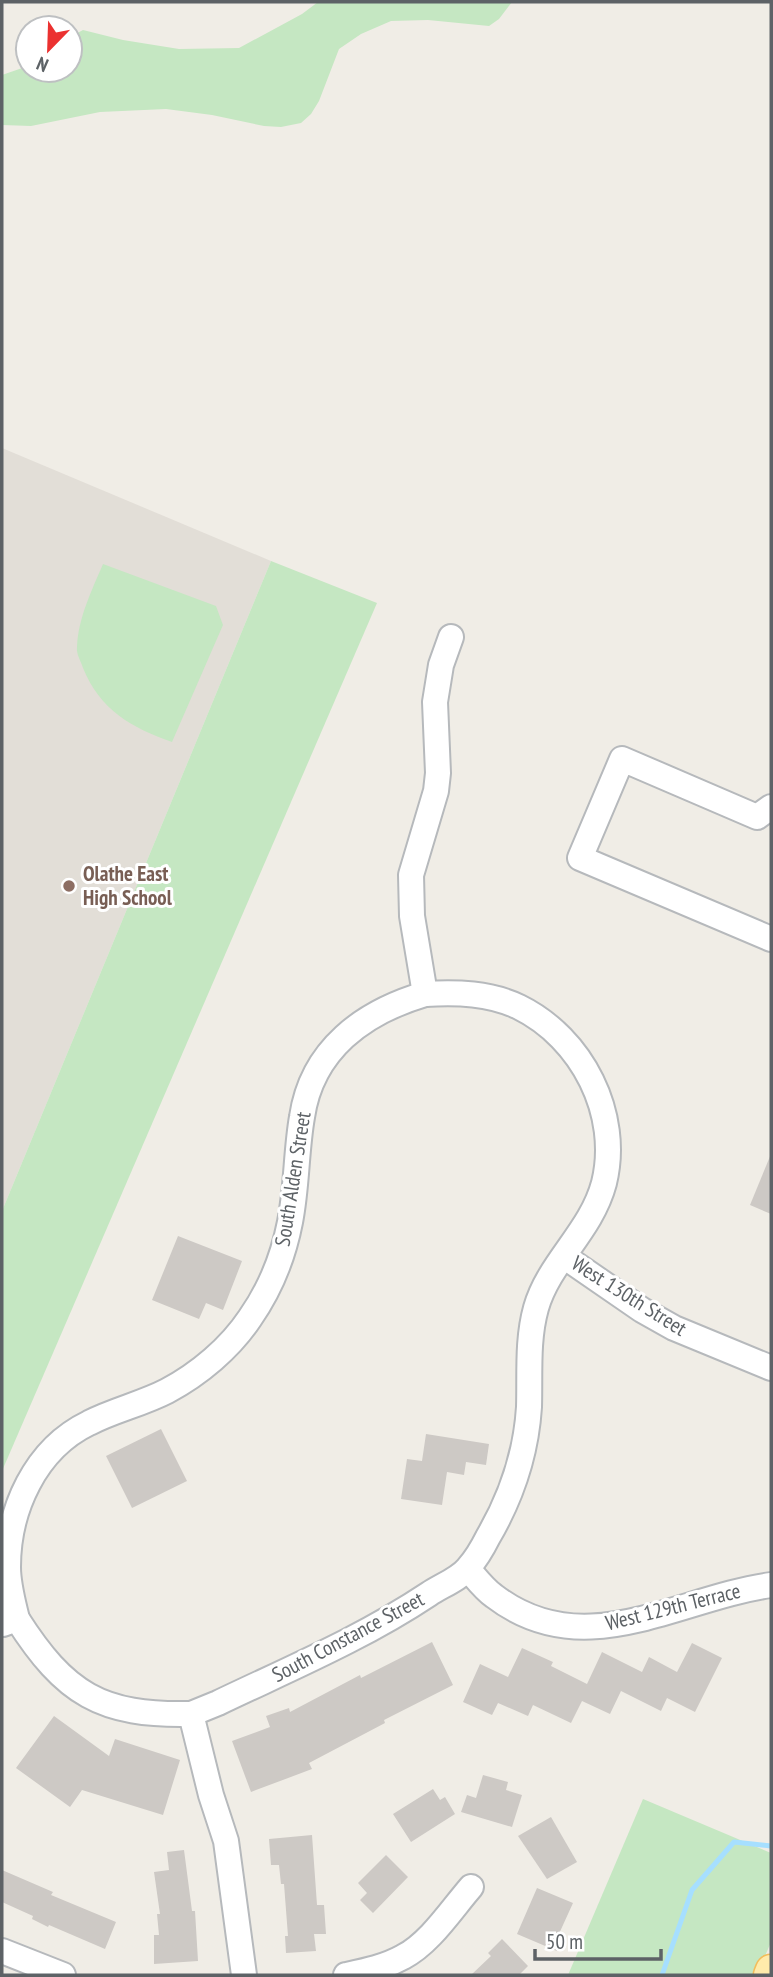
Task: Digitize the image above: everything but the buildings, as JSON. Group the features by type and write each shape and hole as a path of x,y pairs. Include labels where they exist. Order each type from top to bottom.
{"street":[{"path":"425,994 412,916 411,875 436,791 438,773 435,702 441,665 452,637"},
{"path":"771,807 757,817 622,759 580,858 771,939"},
{"name":"South Constance Street","path":"191,1714 398,1615 468,1569 503,1512 516,1478 526,1443 530,1335 537,1306 547,1281 593,1213 606,1168 607,1130 599,1096 590,1077 569,1046 544,1023 517,1006 481,996 425,994"},
{"name":"South Alden Street","path":"9,1622 10,1541 20,1499 31,1479 45,1458 66,1437 88,1423 167,1391 212,1360 231,1343 263,1299 275,1277 291,1219 302,1113 308,1090 320,1068 349,1031 372,1014 425,994"},
{"name":"West 130th Street","path":"565,1257 642,1310 674,1328 771,1368"},
{"name":"West 129th Terrace","path":"468,1569 492,1595 519,1612 543,1621 573,1627 602,1627 631,1622 740,1589 771,1585"},
{"path":"9,1622 53,1670 85,1693 121,1709 139,1713 191,1714 211,1795 226,1841 244,1975"},
{"path":"346,1975 376,1968 405,1956 428,1936 471,1887"},
{"path":"2,1951 62,1975"}],"shaded area":[{"name":"Olathe East High School","path":"2,448 271,561 2,1211"}],"green space":[{"path":"318,2 512,2 499,19 489,26 428,20 391,21 361,34 339,49 319,101 301,123 281,127 264,126 166,109 100,112 31,126 2,125 2,75 14,71 14,84 84,84 84,30 179,49 239,48 302,14"},
{"path":"271,561 377,603 2,1471 2,1211"},
{"path":"103,564 216,606 223,625 172,742 119,716 98,695 79,658 77,650 80,625"},
{"path":"643,1799 771,1853 771,1942 757,1975 568,1975"}],"waterway":[{"path":"662,1975 692,1890 734,1842 771,1846"}],"place":[{"name":"Olathe East High School","path":"69,886"}]}
